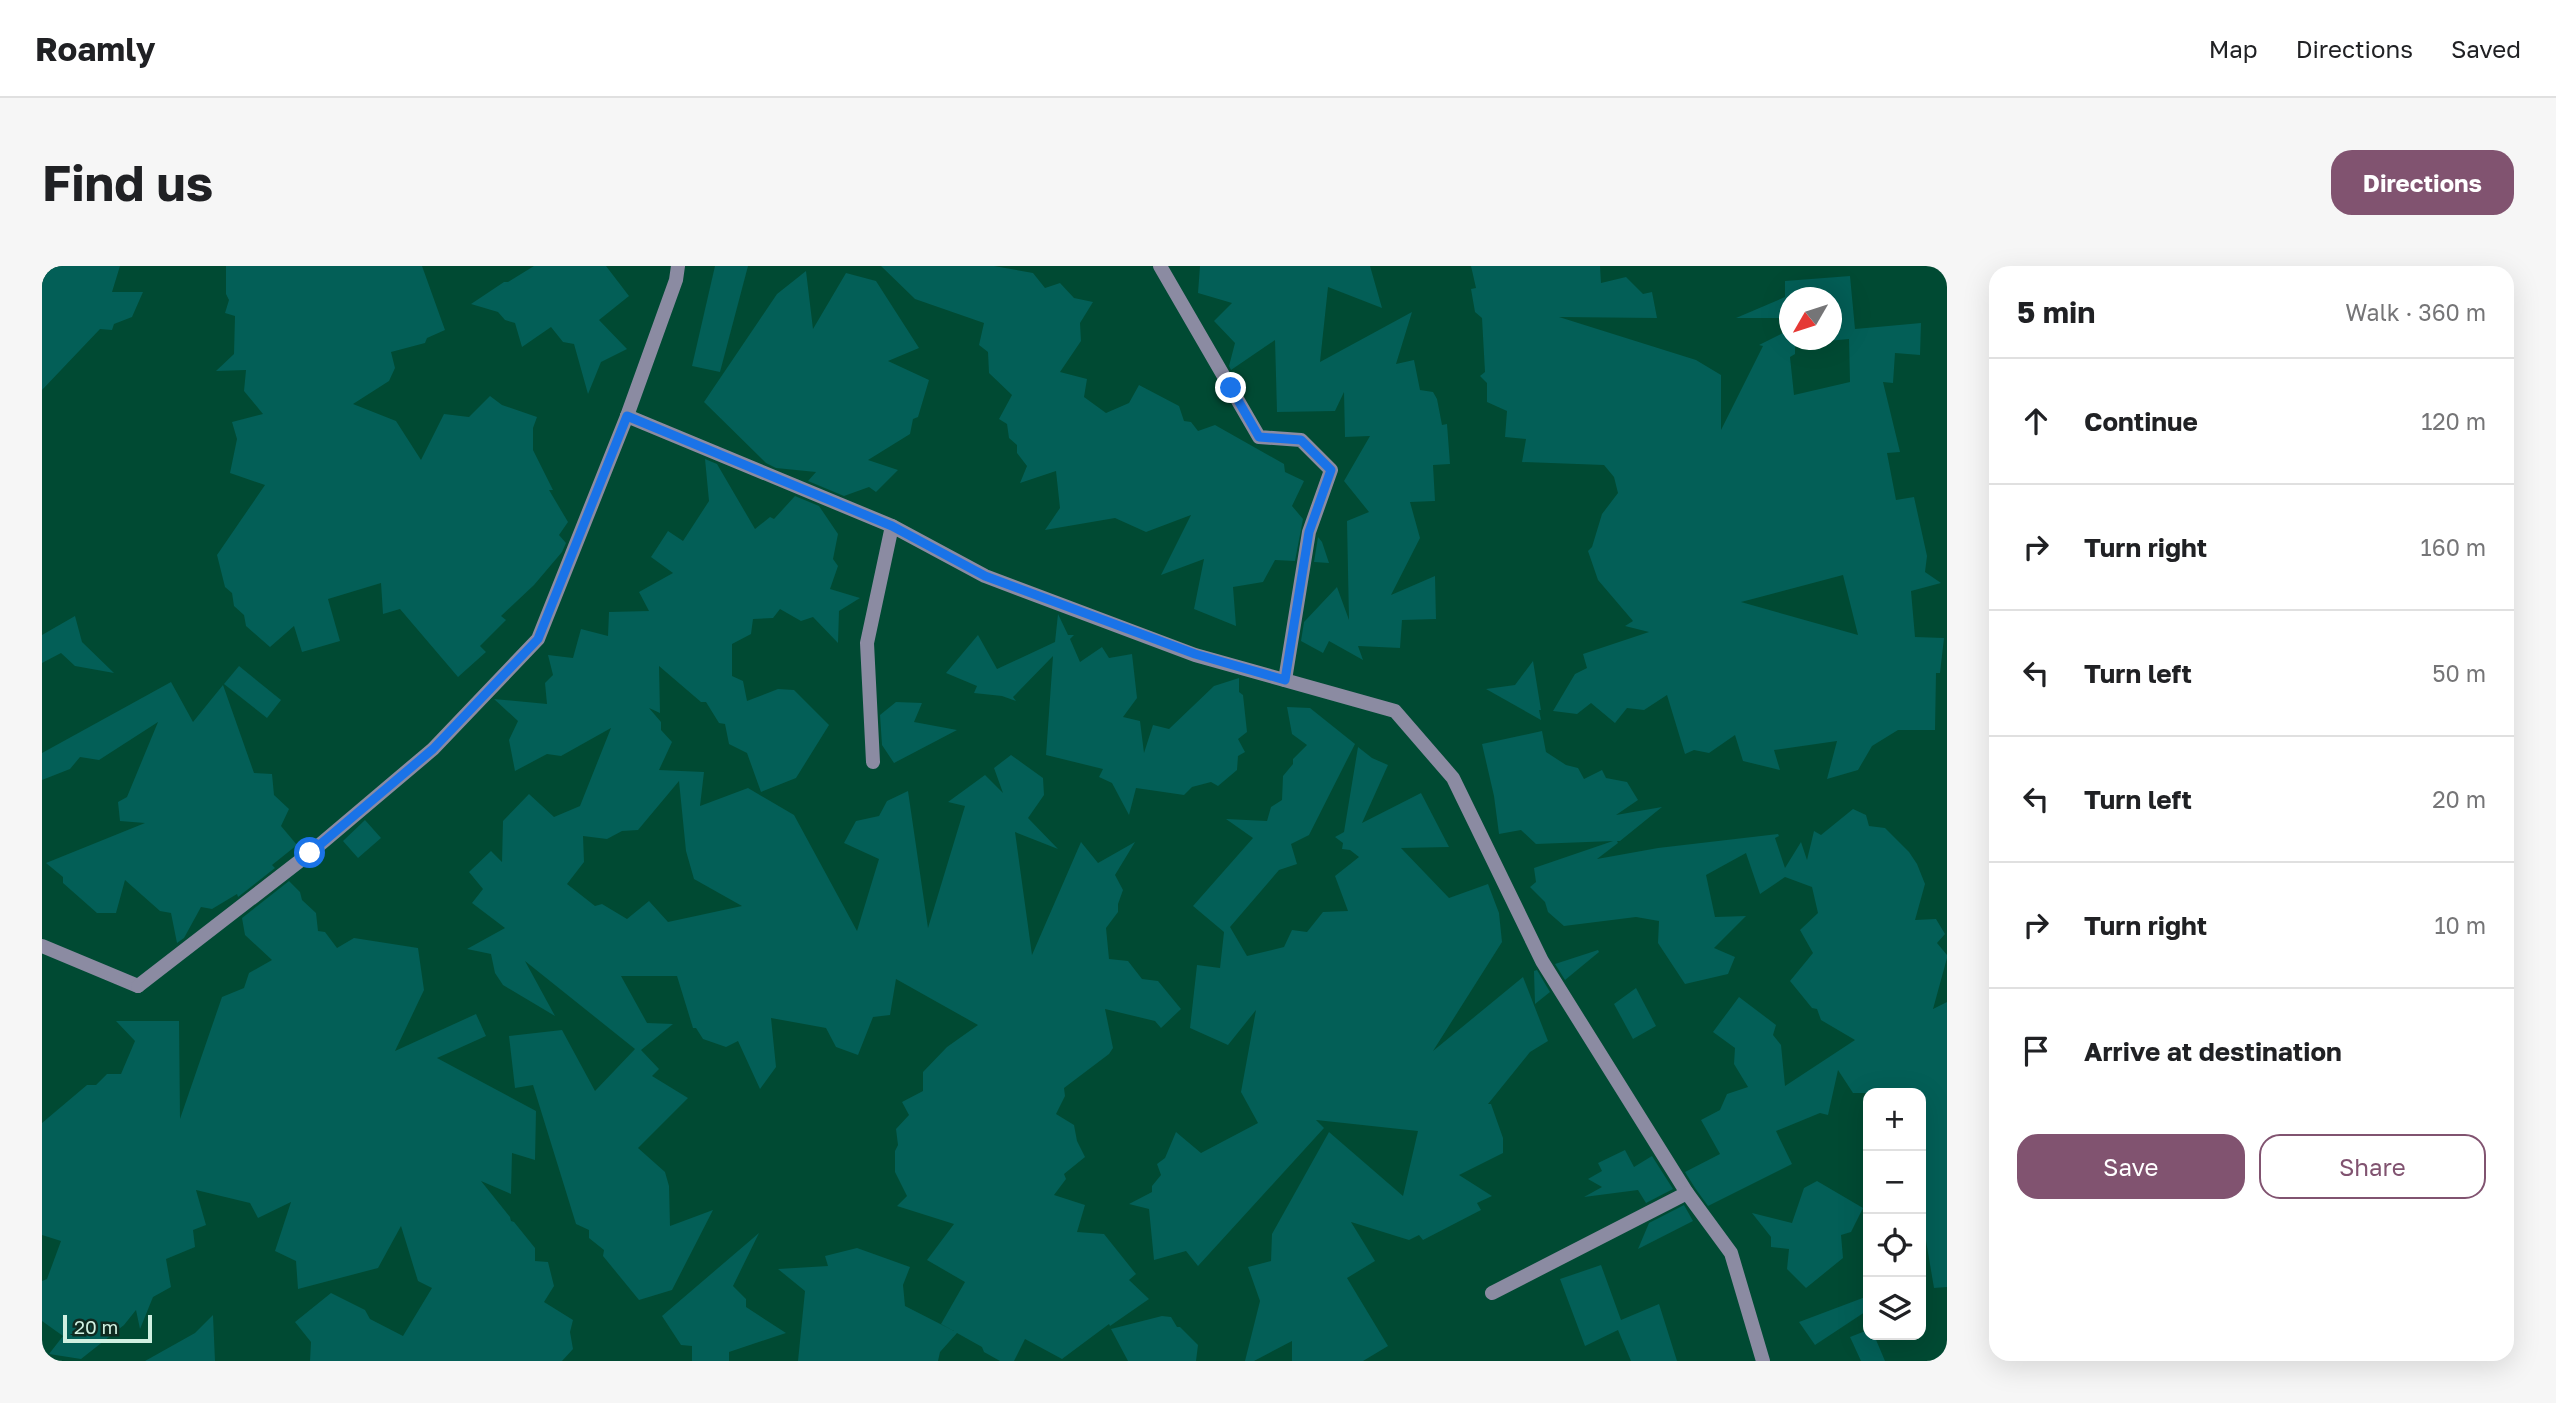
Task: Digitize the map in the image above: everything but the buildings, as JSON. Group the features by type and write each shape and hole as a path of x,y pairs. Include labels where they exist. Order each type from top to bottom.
{"street":[{"path":"42,946 138,986 310,853 433,749 538,639 627,416 676,280 678,266"},
{"path":"1160,266 1259,437 1301,440 1331,470 1309,532 1285,680"},
{"path":"627,416 892,526 985,576 1195,654 1395,711 1453,779 1542,961 1687,1193 1731,1252 1763,1361"},
{"path":"873,762 867,643 892,526"},
{"path":"1492,1293 1687,1193"}],"route":[{"path":"310,853 433,749 538,639 627,416 892,526 985,576 1195,654 1285,680 1309,532 1331,470 1301,440 1259,437 1231,388"}]}
